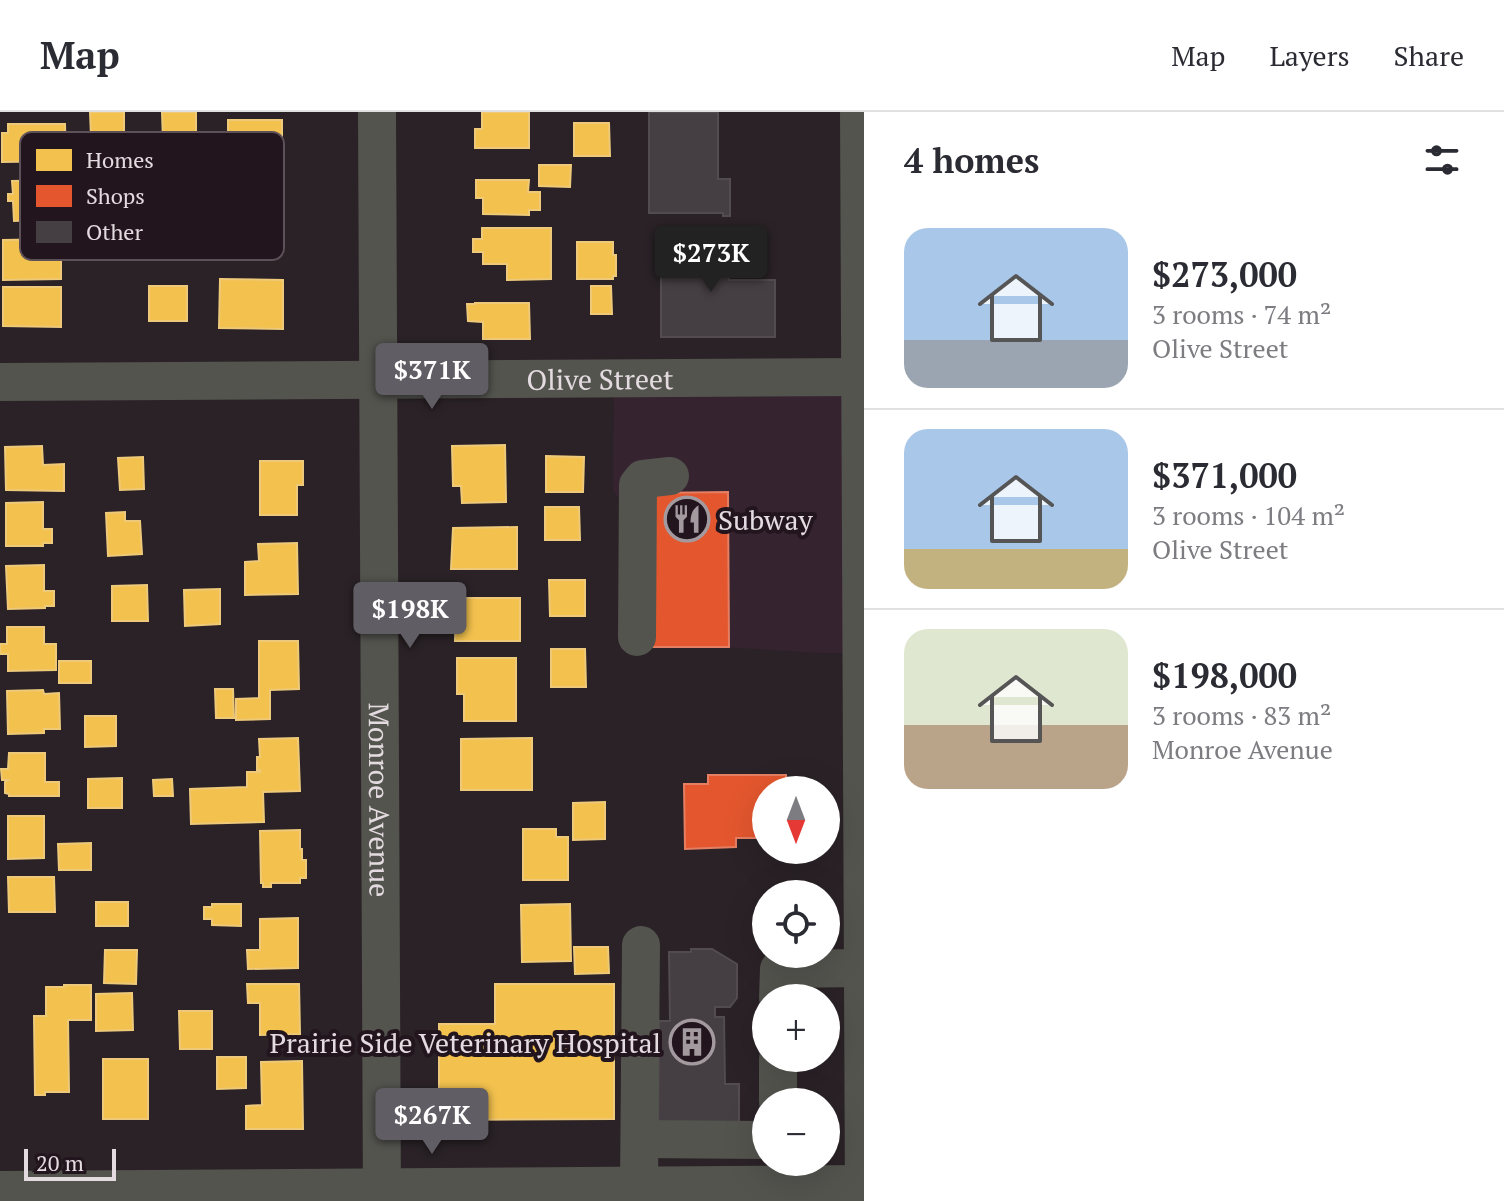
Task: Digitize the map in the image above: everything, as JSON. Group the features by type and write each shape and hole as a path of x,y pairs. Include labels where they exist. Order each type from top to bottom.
{"street":[{"name":"Monroe Avenue","path":"377,112 382,1194"},
{"path":"861,128 864,1201"},
{"name":"Olive Street","path":"0,382 862,376"},
{"path":"637,637 638,485 643,479 670,476"},
{"path":"639,1186 641,945"},
{"path":"778,984 779,969 863,968"},
{"path":"640,1139 752,1140"},
{"path":"0,1190 121,1195 585,1194 752,1175"},
{"path":"801,1176 864,1184"}],"shaded area":[{"path":"860,376 862,653 647,647 626,510 613,490 614,378"}],"building: Homes":[{"path":"90,112 124,112 124,132 91,132"},
{"path":"162,112 196,112 196,132 163,132"},
{"path":"482,112 529,112 529,148 475,148 475,129 482,129"},
{"path":"228,120 282,120 282,132 228,132"},
{"path":"574,123 609,123 610,156 574,156"},
{"path":"8,124 65,124 65,132 20,132 20,162 2,162 2,133 8,133"},
{"path":"539,165 571,165 570,187 539,186"},
{"path":"476,180 529,180 528,192 540,192 540,210 529,210 529,215 483,214 483,198 476,198"},
{"path":"12,181 20,181 20,221 14,221 13,201 8,201 8,194 13,194"},
{"path":"482,228 551,228 551,279 507,280 507,264 483,264 483,252 473,252 473,239 482,239"},
{"path":"3,240 20,240 20,260 61,260 61,279 3,280"},
{"path":"577,242 613,242 616,276 613,279 577,279"},
{"path":"220,279 283,280 283,329 219,328"},
{"path":"149,286 187,286 187,321 149,321"},
{"path":"591,286 611,286 612,314 591,314"},
{"path":"3,287 61,287 61,327 3,326"},
{"path":"529,303 530,339 483,339 483,322 468,321 467,304"},
{"path":"505,445 506,502 462,503 461,486 453,486 452,446"},
{"path":"42,446 43,465 64,464 64,491 6,490 5,447"},
{"path":"546,456 584,457 583,492 546,492"},
{"path":"143,457 144,489 120,490 118,458"},
{"path":"260,461 303,461 303,485 297,485 297,515 260,515"},
{"path":"43,502 43,529 52,529 52,543 43,543 43,546 6,546 6,503"},
{"path":"545,507 579,507 580,540 545,540"},
{"path":"125,512 125,521 140,521 142,554 108,556 106,513"},
{"path":"517,527 517,569 451,569 453,528"},
{"path":"297,543 298,594 245,595 245,562 259,561 258,544"},
{"path":"44,565 44,591 54,591 54,606 8,609 6,566"},
{"path":"549,580 585,580 585,616 550,616"},
{"path":"147,585 148,621 112,621 112,586"},
{"path":"220,589 220,624 185,626 184,590"},
{"path":"456,598 520,598 520,641 455,641"},
{"path":"7,627 44,627 44,644 56,644 56,670 8,671 8,654 0,654 0,644 7,644"},
{"path":"259,641 298,641 299,689 270,690 270,719 236,720 236,699 259,698"},
{"path":"551,649 585,649 586,687 551,687"},
{"path":"457,658 516,658 516,721 464,721 464,694 457,694"},
{"path":"59,661 91,661 91,683 59,683"},
{"path":"215,689 233,689 234,718 216,718"},
{"path":"43,690 44,694 59,693 60,729 44,729 44,733 8,734 7,691"},
{"path":"85,716 116,716 116,746 85,747"},
{"path":"298,738 300,791 263,792 264,822 191,824 190,789 247,787 247,772 260,772 257,771 259,739"},
{"path":"532,738 532,790 461,790 461,739"},
{"path":"9,753 45,753 45,782 59,782 59,796 9,796 5,793 5,782 8,780 2,780 1,769 8,769"},
{"path":"122,778 122,808 88,808 88,779"},
{"path":"172,779 173,796 154,796 153,780"},
{"path":"605,802 605,839 573,840 573,803"},
{"path":"8,816 44,816 44,858 8,859"},
{"path":"523,829 556,829 556,837 568,837 568,880 523,880"},
{"path":"300,830 306,878 300,878 300,883 271,883 271,887 263,887 260,831"},
{"path":"91,843 91,870 59,870 58,844"},
{"path":"8,877 54,877 55,912 9,912"},
{"path":"96,902 128,902 128,926 96,926"},
{"path":"212,904 241,904 241,926 212,925 212,919 204,919 204,907 212,907"},
{"path":"570,904 571,961 522,962 521,905"},
{"path":"298,918 298,968 248,969 247,950 260,950 260,919"},
{"path":"574,947 608,947 609,973 575,974"},
{"path":"105,950 137,950 136,984 104,983"},
{"path":"247,984 299,984 300,1034 260,1035 260,1003 248,1003"},
{"path":"495,984 614,984 614,1119 439,1120 439,1024 495,1024"},
{"path":"91,985 91,1020 68,1020 69,1092 35,1095 34,1016 46,1016 46,987"},
{"path":"132,993 133,1030 96,1031 96,994"},
{"path":"179,1011 212,1011 212,1049 180,1049"},
{"path":"217,1057 246,1057 246,1088 217,1089"},
{"path":"103,1059 148,1059 148,1119 103,1119"},
{"path":"302,1061 303,1129 246,1129 246,1106 262,1105 261,1062"}],"building: Shops":[{"path":"728,492 729,647 647,647 647,493"},
{"path":"708,775 786,775 752,776 752,838 736,838 736,847 685,849 684,784 708,784"}],"building: Other":[{"path":"649,112 718,112 718,179 730,179 730,216 723,216 723,213 649,213"},
{"path":"729,238 729,280 775,280 775,337 661,337 661,239"},
{"name":"Prairie Side Veterinary Hospital","path":"691,949 712,949 737,964 737,998 730,1007 715,1007 715,1017 724,1017 725,1084 739,1084 739,1123 658,1124 659,1021 670,1021 669,952 691,952"}],"place":[{"name":"Subway","path":"687,519"},
{"name":"Prairie Side Veterinary Hospital","path":"692,1042"}]}
